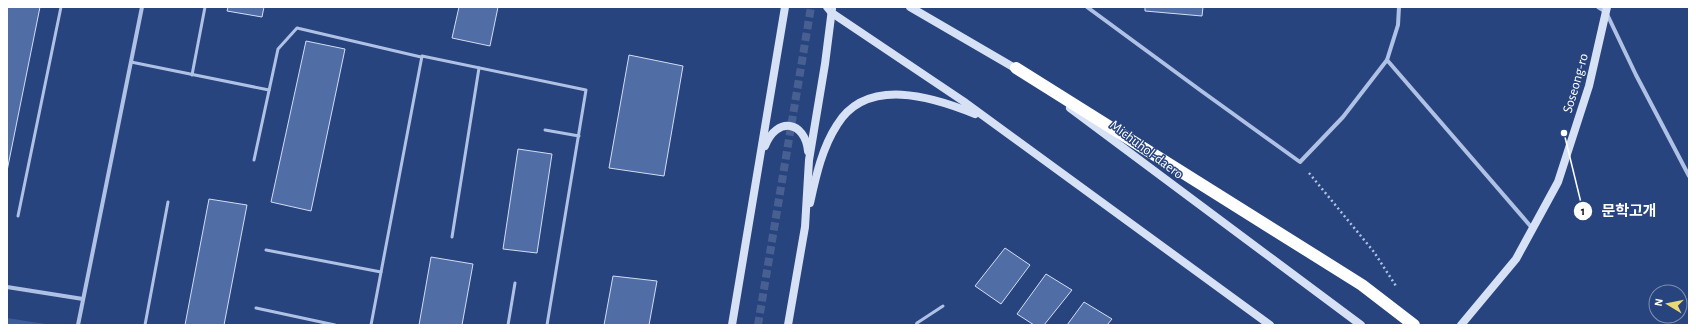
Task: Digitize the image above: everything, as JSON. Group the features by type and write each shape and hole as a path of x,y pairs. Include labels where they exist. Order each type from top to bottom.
{"highway":[{"path":"1016,68 1362,285 1414,325"}],"main road":[{"path":"732,325 785,7"},
{"name":"Michuhol-daero","path":"910,7 1016,68 1361,325"},
{"path":"805,227 809,160 825,64 830,9 987,119 1270,325"},
{"name":"Soseong-ro","path":"1461,325 1516,259 1558,182 1589,86 1607,9"},
{"path":"788,325 805,227 814,188 826,147 837,124 843,116 857,105 881,95 900,94 939,101 987,119"},
{"path":"761,155 771,134 779,127 788,126 801,132 805,137 809,160"}],"street":[{"path":"78,325 82,299 142,7"},
{"path":"1087,7 1300,162 1343,117 1387,60 1398,25 1399,7"},
{"path":"1598,7 1607,9 1636,75 1689,176"},
{"path":"1387,60 1533,229"},
{"path":"7,286 82,299"}],"lane":[{"path":"18,216 61,7"},
{"path":"192,75 205,7"},
{"path":"254,160 278,49 297,28 421,57 586,90 547,325"},
{"path":"371,325 421,57"},
{"path":"131,62 269,90"},
{"path":"452,237 479,68"},
{"path":"545,130 579,136"},
{"path":"145,325 168,202"},
{"path":"266,250 381,272"},
{"path":"508,325 515,283"},
{"path":"916,325 916,323 943,306"},
{"path":"256,308 335,325"}],"path":[{"path":"1300,162 1374,252 1400,292"}],"shaded area":[{"path":"7,318 52,325 7,325"}],"building":[{"path":"7,7 40,7 7,171"},
{"path":"228,7 264,7 262,17 227,11"},
{"path":"459,7 498,7 490,46 452,38"},
{"path":"1145,7 1203,7 1202,16 1145,11"},
{"path":"306,41 345,49 311,211 271,202"},
{"path":"629,55 683,66 664,176 609,168"},
{"path":"518,149 552,154 537,253 503,249"},
{"path":"209,199 247,205 224,325 185,325"},
{"path":"1005,248 1030,265 1001,304 975,286"},
{"path":"431,257 473,264 462,325 419,325"},
{"path":"1046,274 1072,290 1044,325 1034,325 1017,314"},
{"path":"613,276 657,281 649,325 604,325"},
{"path":"1084,302 1112,319 1107,325 1067,325"}],"tunnel":[{"path":"758,325 811,7"}],"place":[{"name":"문학고개","path":"1564,133"}]}
